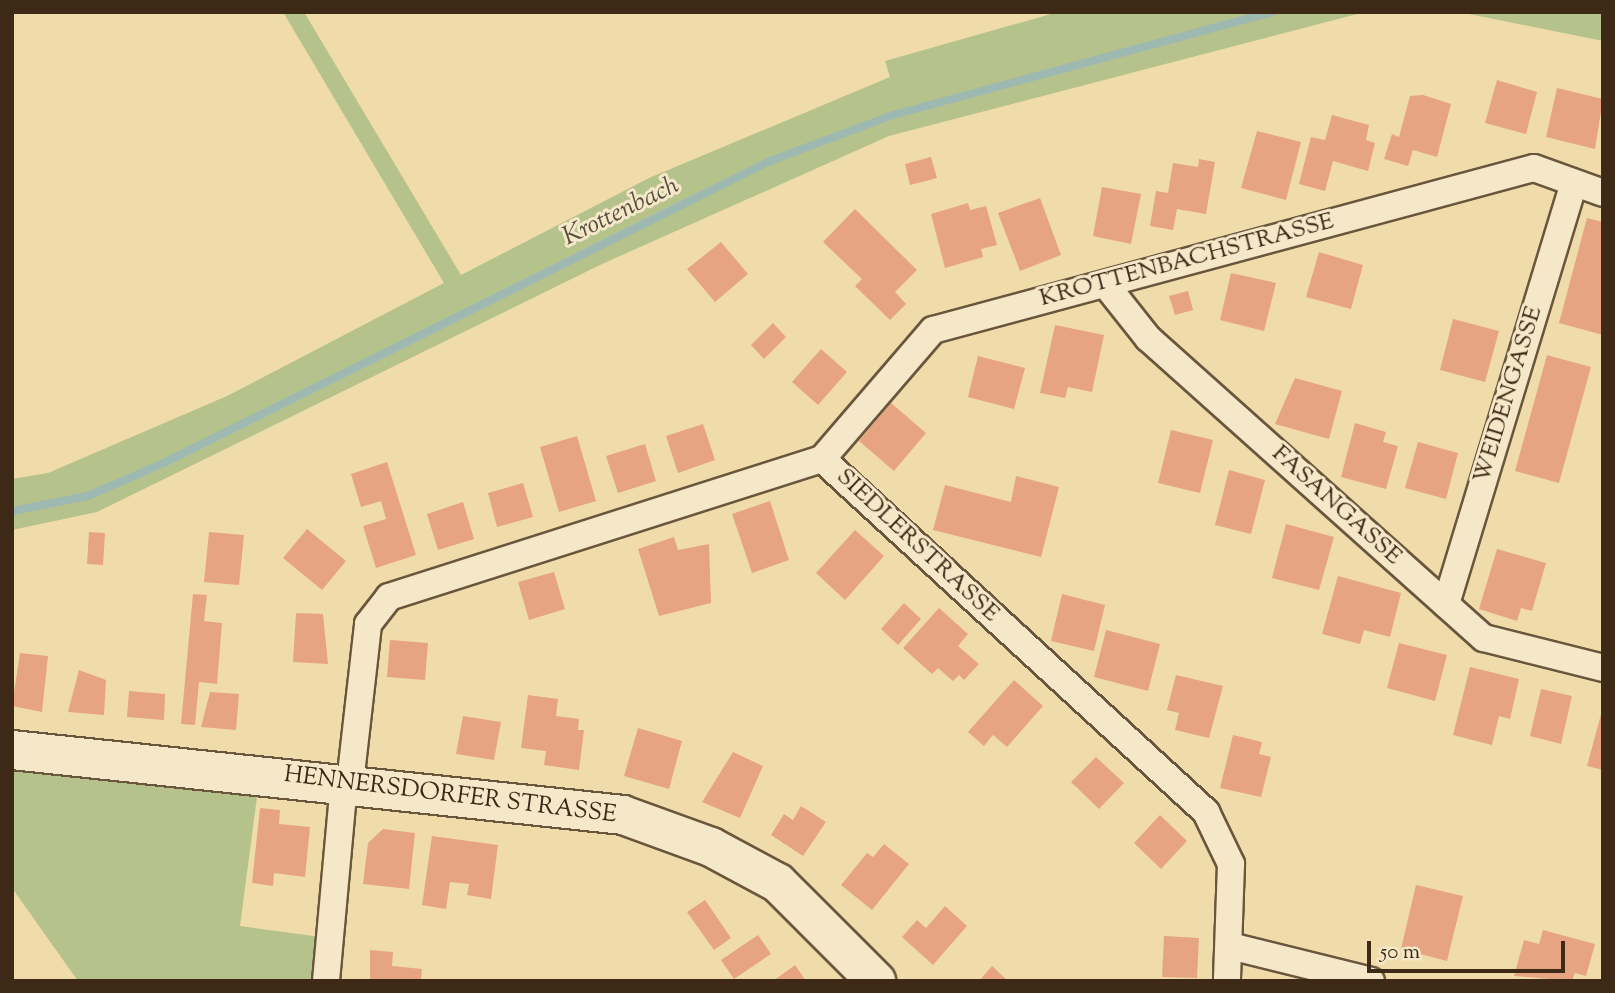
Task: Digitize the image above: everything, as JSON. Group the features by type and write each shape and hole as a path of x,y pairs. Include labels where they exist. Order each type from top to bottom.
{"street":[{"name":"KROTTENBACHSTRASSE","path":"822,458 933,330 1534,168 1573,186 1603,193"},
{"name":"WEIDENGASSE","path":"1446,604 1573,186"},
{"name":"FASANGASSE","path":"1106,285 1148,338 1485,638 1603,668"},
{"name":"SIEDLERSTRASSE","path":"326,981 347,783 368,624 389,597 822,458 1206,812 1231,864 1227,981"},
{"name":"HENNERSDORFER STRASSE","path":"12,750 347,783 623,815 711,847 778,883 876,981"},
{"path":"1230,946 1371,981"}],"green space":[{"path":"283,12 304,12 461,275 649,178 890,77 885,61 1058,12 1365,12 889,136 602,264 97,512 12,530 12,479 48,473 227,396 444,283"},
{"path":"1459,12 1603,12 1603,41"},
{"path":"12,765 258,789 240,926 321,937 316,981 78,981 12,888"}],"building":[{"path":"1497,80 1537,92 1526,134 1485,123"},
{"path":"1557,88 1603,99 1595,149 1546,137"},
{"path":"1423,95 1451,104 1437,157 1413,150 1408,166 1384,159 1392,134 1399,137 1410,96"},
{"path":"1332,115 1369,125 1366,140 1375,143 1368,171 1333,161 1325,191 1299,184 1311,137 1325,140"},
{"path":"1257,131 1301,142 1286,200 1241,188"},
{"path":"931,157 937,178 910,185 905,164"},
{"path":"1199,159 1215,162 1206,214 1177,209 1173,230 1150,226 1156,191 1168,193 1173,163 1198,167"},
{"path":"1102,187 1141,194 1131,244 1093,236"},
{"path":"1040,198 1061,255 1020,271 998,213"},
{"path":"968,203 970,210 986,206 997,245 981,249 983,257 945,268 931,214"},
{"path":"855,209 917,270 895,292 906,304 890,320 855,286 862,279 823,242"},
{"path":"1587,218 1603,222 1603,335 1559,323"},
{"path":"721,242 748,274 715,302 687,269"},
{"path":"1319,252 1363,265 1351,309 1306,297"},
{"path":"1231,273 1276,283 1264,331 1220,320"},
{"path":"1188,291 1193,310 1175,315 1169,296"},
{"path":"1453,319 1499,331 1485,382 1440,370"},
{"path":"773,323 786,337 764,359 751,345"},
{"path":"1055,325 1104,335 1092,392 1068,387 1065,398 1040,393"},
{"path":"821,349 847,372 818,405 792,382"},
{"path":"1547,355 1591,367 1559,483 1515,471"},
{"path":"978,356 1025,368 1014,409 968,397"},
{"path":"1295,378 1342,391 1329,439 1275,424"},
{"path":"891,403 926,433 894,471 859,441"},
{"path":"1355,423 1386,432 1383,442 1398,446 1386,489 1341,477"},
{"path":"703,424 715,460 678,473 666,436"},
{"path":"1171,430 1213,440 1200,493 1158,483"},
{"path":"577,436 596,501 559,512 540,447"},
{"path":"1418,442 1458,453 1446,499 1405,488"},
{"path":"645,444 656,481 618,493 606,456"},
{"path":"387,462 416,555 376,568 363,526 386,519 381,501 361,507 351,474"},
{"path":"1229,470 1265,480 1251,534 1215,525"},
{"path":"1016,476 1059,487 1041,557 933,530 945,485 1011,502"},
{"path":"523,483 533,517 497,527 488,493"},
{"path":"770,501 789,560 752,573 732,514"},
{"path":"463,502 474,539 438,550 427,514"},
{"path":"1286,524 1334,537 1319,590 1272,578"},
{"path":"307,529 346,561 322,590 283,558"},
{"path":"855,530 884,556 845,600 816,573"},
{"path":"89,532 105,533 103,565 87,564"},
{"path":"209,532 244,535 239,585 204,582"},
{"path":"674,537 678,550 709,544 711,603 659,616 638,549"},
{"path":"1497,549 1546,563 1532,611 1521,608 1517,621 1479,609"},
{"path":"554,572 565,609 529,620 518,582"},
{"path":"1338,576 1401,593 1390,637 1364,630 1360,644 1322,634"},
{"path":"193,594 207,595 204,621 222,623 217,684 199,682 195,725 181,724"},
{"path":"1062,594 1105,605 1094,651 1051,641"},
{"path":"904,603 921,619 898,645 881,629"},
{"path":"939,608 968,634 958,646 979,664 964,680 959,675 953,681 938,668 932,674 903,648"},
{"path":"296,613 323,614 328,664 293,662"},
{"path":"1106,630 1160,644 1148,691 1094,677"},
{"path":"390,640 428,643 425,680 387,677"},
{"path":"1399,643 1447,655 1435,701 1387,688"},
{"path":"20,653 48,656 42,712 12,706"},
{"path":"1470,667 1519,679 1510,719 1499,716 1492,745 1453,735"},
{"path":"79,670 106,680 104,715 68,712"},
{"path":"1176,675 1223,686 1209,738 1175,730 1179,713 1167,710"},
{"path":"1014,680 1043,706 1007,747 993,735 984,746 968,732"},
{"path":"1541,689 1572,696 1561,744 1530,736"},
{"path":"129,691 165,694 164,720 127,717"},
{"path":"210,692 239,694 236,730 201,727"},
{"path":"528,695 558,699 556,716 579,719 578,730 584,730 579,770 544,765 546,751 521,748"},
{"path":"1603,707 1603,770 1587,766"},
{"path":"463,716 501,722 494,760 456,754"},
{"path":"638,728 682,741 669,789 624,776"},
{"path":"1233,735 1262,742 1259,754 1271,757 1261,797 1220,788"},
{"path":"733,752 763,766 740,818 702,802"},
{"path":"1096,757 1124,783 1099,809 1071,782"},
{"path":"801,806 826,822 803,856 771,835 784,814 793,820"},
{"path":"260,808 280,810 279,824 310,827 305,877 274,873 273,886 252,883"},
{"path":"1160,815 1187,841 1161,869 1134,843"},
{"path":"383,829 415,833 409,889 363,884 368,843"},
{"path":"432,836 498,845 491,899 467,895 469,884 450,882 446,909 422,905"},
{"path":"884,844 909,864 872,910 841,885 867,853 873,857"},
{"path":"1416,885 1463,896 1447,961 1401,949"},
{"path":"705,900 731,938 714,950 687,912"},
{"path":"945,906 967,926 933,965 902,937 917,920 926,928"},
{"path":"1543,930 1595,944 1586,976 1575,973 1572,981 1514,976 1524,940 1539,944"},
{"path":"758,935 771,954 734,979 721,960"},
{"path":"1164,936 1199,938 1197,978 1162,977"},
{"path":"370,950 393,952 392,966 422,969 421,981 370,981"},
{"path":"795,965 806,981 773,981"},
{"path":"992,966 1008,981 979,981"}],"waterway":[{"name":"Krottenbach","path":"12,511 88,496 168,461 770,161 893,115 1272,12"}]}
